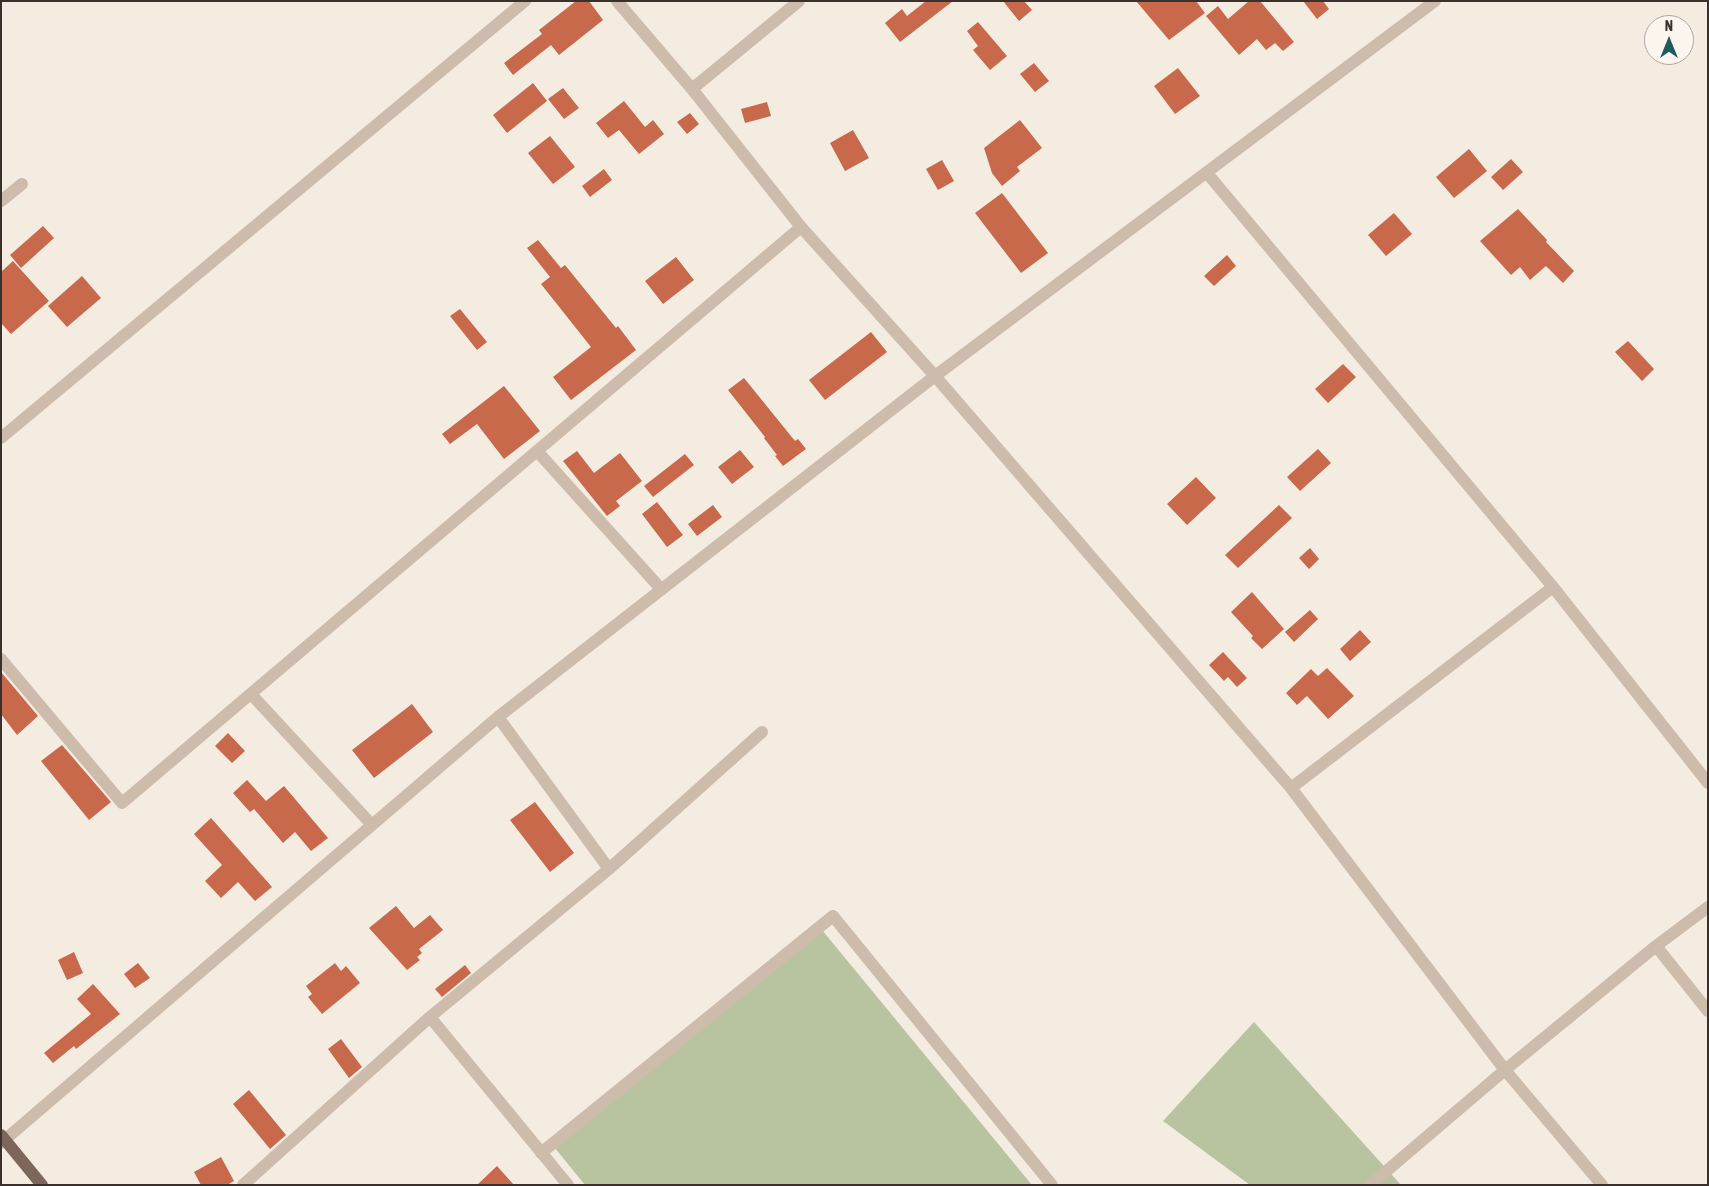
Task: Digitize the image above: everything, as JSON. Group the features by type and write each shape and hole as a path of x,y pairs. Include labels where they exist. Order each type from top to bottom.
{"main road":[{"path":"2,1139 42,1185"}],"street":[{"path":"1,438 525,1"},
{"path":"617,1 692,90 801,227 935,376 1290,788 1505,1070 1602,1185"},
{"path":"692,90 799,1"},
{"path":"2,1139 498,717 660,588 935,376 1435,1"},
{"path":"1207,173 1553,587 1708,783"},
{"path":"1,201 22,184"},
{"path":"1,658 122,803 801,227"},
{"path":"537,451 660,588"},
{"path":"1290,788 1553,587"},
{"path":"251,694 372,825"},
{"path":"498,717 609,869"},
{"path":"243,1185 430,1017 609,869 762,732"},
{"path":"1370,1185 1505,1070 1656,946 1708,907"},
{"path":"540,1153 833,916 1052,1185"},
{"path":"1656,946 1708,1011"},
{"path":"430,1017 568,1185"}],"green space":[{"path":"822,930 1032,1185 585,1185 554,1147"},
{"path":"1254,1022 1401,1185 1250,1185 1163,1121"}],"building":[{"path":"576,1 589,1 603,20 559,55 551,45 513,75 504,63 542,34 539,30"},
{"path":"926,1 953,1 900,42 885,23 902,9 907,16"},
{"path":"1003,1 1024,1 1032,10 1019,21"},
{"path":"1136,1 1196,1 1205,13 1169,40"},
{"path":"1249,1 1260,1 1294,42 1283,51 1275,43 1266,50 1257,39 1239,55 1206,16 1218,6 1228,19"},
{"path":"1303,1 1323,1 1329,9 1317,19"},
{"path":"978,22 1007,56 990,70 973,50 978,46 967,31"},
{"path":"1034,63 1049,81 1035,92 1020,74"},
{"path":"1178,68 1200,96 1175,114 1154,86"},
{"path":"533,83 547,101 507,133 493,115"},
{"path":"563,88 579,108 564,119 548,99"},
{"path":"624,101 645,127 653,120 664,134 639,154 619,130 608,138 596,123"},
{"path":"767,102 771,116 745,123 741,109"},
{"path":"690,113 699,124 687,134 677,122"},
{"path":"1020,120 1042,148 1017,167 1020,171 1002,186 992,173 984,148"},
{"path":"853,130 869,158 845,171 830,143"},
{"path":"550,136 575,167 553,184 528,153"},
{"path":"1469,149 1487,171 1454,198 1436,177"},
{"path":"1511,159 1523,172 1503,190 1491,177"},
{"path":"942,160 954,181 938,190 926,169"},
{"path":"604,169 612,180 590,197 582,186"},
{"path":"1002,193 1048,253 1021,273 975,213"},
{"path":"1518,209 1574,271 1563,283 1546,266 1530,280 1520,267 1511,275 1480,241"},
{"path":"1394,213 1412,234 1386,256 1368,235"},
{"path":"43,226 54,238 21,268 10,255"},
{"path":"538,240 561,268 565,265 616,328 618,326 636,350 571,400 553,377 591,347 541,284 550,277 527,248"},
{"path":"1227,255 1236,266 1214,286 1204,276"},
{"path":"676,257 694,280 663,304 645,281"},
{"path":"13,261 49,301 11,334 1,323 1,272"},
{"path":"82,276 101,298 67,327 48,306"},
{"path":"460,309 487,342 477,350 450,316"},
{"path":"871,332 887,352 825,400 809,380"},
{"path":"1628,341 1654,369 1642,381 1615,352"},
{"path":"1343,364 1356,377 1328,403 1315,389"},
{"path":"744,378 795,441 798,439 806,449 783,466 775,456 777,455 765,437 728,390"},
{"path":"504,386 540,431 504,459 477,424 450,444 442,434"},
{"path":"1318,449 1331,463 1300,491 1287,477"},
{"path":"740,450 754,467 732,484 718,467"},
{"path":"577,451 594,473 620,453 642,481 616,501 620,506 607,516 563,461"},
{"path":"685,454 694,465 653,497 644,486"},
{"path":"1196,477 1216,498 1187,525 1167,504"},
{"path":"657,502 683,535 667,547 642,514"},
{"path":"713,505 722,517 697,536 688,524"},
{"path":"1279,505 1292,518 1238,568 1225,555"},
{"path":"1310,548 1319,559 1309,569 1299,558"},
{"path":"1252,592 1284,629 1262,649 1231,612"},
{"path":"1310,610 1318,619 1294,642 1285,632"},
{"path":"1360,630 1371,642 1350,661 1340,649"},
{"path":"1223,652 1247,678 1237,687 1228,677 1224,681 1209,665"},
{"path":"1327,668 1354,696 1328,719 1307,696 1297,705 1286,693 1311,669 1318,676"},
{"path":"1,672 38,716 17,735 1,714"},
{"path":"412,704 433,732 374,778 352,750"},
{"path":"228,733 245,751 232,763 215,746"},
{"path":"62,745 111,802 89,820 41,761"},
{"path":"247,780 266,801 284,786 328,838 311,851 295,832 283,843 254,809 250,812 233,793"},
{"path":"535,802 574,853 550,872 510,820"},
{"path":"211,818 272,887 255,901 238,882 221,898 205,881 222,865 194,834"},
{"path":"396,906 414,928 430,915 443,930 419,949 422,953 417,957 420,960 407,970 369,928"},
{"path":"74,952 83,973 67,980 58,960"},
{"path":"138,963 150,978 135,988 124,974"},
{"path":"335,963 341,971 346,966 360,983 322,1014 308,997 312,994 306,986"},
{"path":"465,965 471,973 442,997 435,989"},
{"path":"93,984 120,1014 76,1049 74,1046 53,1063 44,1053 91,1014 77,999"},
{"path":"341,1039 362,1067 349,1078 328,1049"},
{"path":"249,1090 286,1135 270,1149 233,1104"},
{"path":"221,1157 234,1181 227,1185 201,1185 194,1172"},
{"path":"497,1166 514,1185 477,1185"}]}
